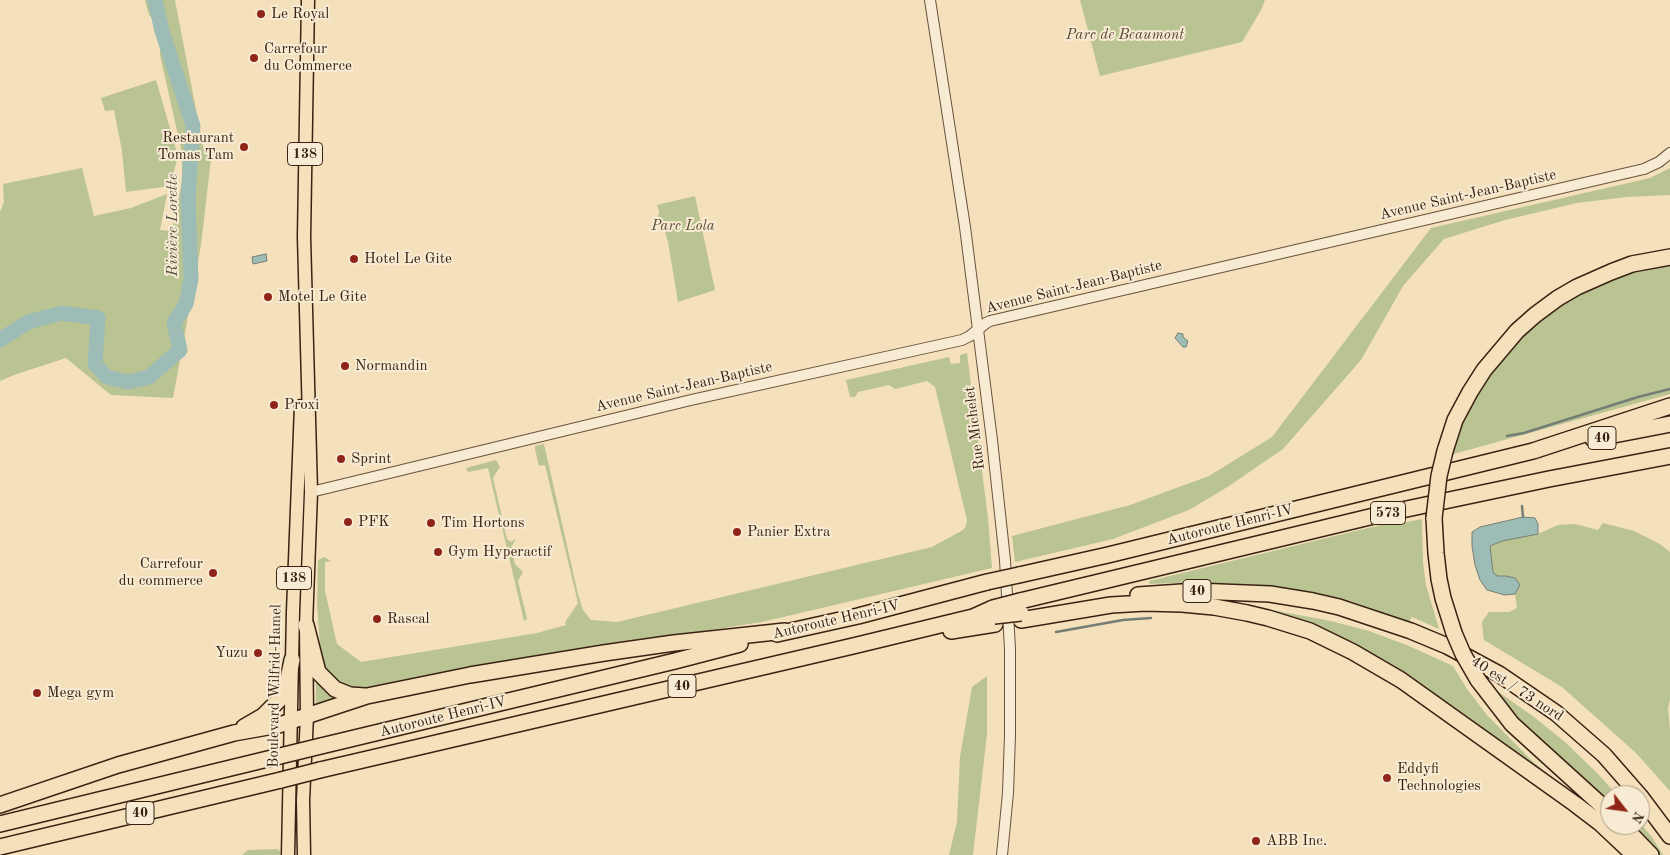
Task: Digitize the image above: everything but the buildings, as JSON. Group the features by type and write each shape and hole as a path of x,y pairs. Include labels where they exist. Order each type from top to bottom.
{"highway":[{"path":"1600,804 1512,724 1478,680 1463,654 1454,633 1439,579 1434,518 1439,476 1445,451 1456,420 1470,392 1484,370 1517,331 1558,298 1577,288 1632,264 1670,257"},
{"name":"Autoroute Henri-IV","path":"0,824 675,661 786,631 858,616 986,582 1533,451 1670,406"},
{"name":"40","path":"1533,451 1670,424"},
{"name":"Autoroute Henri-IV","path":"1021,611 1403,510 1670,456"},
{"name":"40 est / 73 nord","path":"1021,611 1138,595 1205,591 1270,594 1313,601 1372,617 1447,646 1499,674 1556,713 1584,737 1630,785"},
{"path":"853,646 1021,611 1119,604 1182,604 1214,607 1254,615 1310,632 1353,652 1408,685 1575,804 1600,823 1634,855"},
{"name":"Autoroute Henri-IV","path":"0,847 973,617 994,616"},
{"path":"306,625 318,672 335,689 350,695 367,696"},
{"path":"0,805 118,765 234,733 275,726 367,696 470,675 604,653 674,643 786,631"},
{"path":"234,733 263,716 285,694 292,660"},
{"name":"40 est / 73 nord","path":"1650,809 1670,836"},
{"path":"1632,835 1651,855"}],"main road":[{"name":"Boulevard Wilfrid-Hamel","path":"304,855 307,716 306,625 311,492 304,198 308,0"},
{"name":"Boulevard Wilfrid-Hamel","path":"288,855 297,496 306,309"}],"street":[{"name":"Rue Michelet","path":"930,0 965,227 1005,560 1010,649 1010,736 1002,855"},
{"name":"Avenue Saint-Jean-Baptiste","path":"311,492 690,400 962,340 990,321 1644,169 1659,162 1670,153"}],"green space":[{"path":"145,0 175,0 204,151 212,150 201,245 173,398 111,395 66,358 0,381 0,212 4,202 3,184 82,168 94,216 131,208 167,194 160,230 172,231 182,181 182,153 160,55 161,27 149,15"},
{"name":"Parc de Beaumont","path":"1080,0 1265,0 1242,42 1100,76"},
{"path":"156,80 178,156 170,186 126,192 122,151 114,110 105,111 101,98"},
{"path":"1670,168 1670,195 1627,197 1577,203 1505,220 1444,239 1403,286 1361,360 1283,449 1229,486 1189,510 1113,539 1015,562 1012,536 1130,505 1209,476 1272,437 1431,228 1650,178"},
{"name":"Parc Lola","path":"695,196 715,290 678,302 668,242 664,228 658,218 657,205"},
{"path":"1670,266 1670,394 1450,455 1458,431 1475,397 1502,359 1526,333 1557,308 1594,287 1637,271"},
{"path":"967,353 988,518 992,568 762,622 477,667 363,690 342,687 328,672 321,660 317,604 318,560 324,557 331,561 325,562 325,591 337,644 361,662 537,633 566,625 565,622 578,603 545,465 539,466 535,449 535,446 544,444 578,594 583,610 591,620 617,622 932,547 963,530 967,520 935,387 927,381 895,389 889,385 858,392 855,397 850,397 846,380 949,357 951,364 960,363 960,355"},
{"path":"496,460 500,467 493,478 507,539 511,542 515,539 511,547 515,564 523,572 518,581 527,619 524,621 488,468 468,472 466,468"},
{"path":"1422,519 1423,562 1426,585 1439,629 1412,617 1409,622 1350,601 1277,587 1197,582 1150,584 1149,581 1401,520 1402,523"},
{"path":"1603,523 1634,531 1660,544 1670,552 1670,699 1668,708 1670,791 1636,753 1562,687 1484,640 1482,622 1489,612 1509,612 1517,608 1515,594 1520,584 1506,576 1497,576 1493,572 1490,546 1502,541 1538,534 1558,525 1575,524 1598,530"},
{"path":"1235,601 1369,631 1409,646 1453,666 1467,689 1487,715 1531,760 1569,791 1396,671 1235,604"},
{"path":"987,676 987,734 973,855 949,855 957,822 960,757 972,687"},
{"path":"319,679 336,695 336,701 318,707 316,704 316,681"},
{"path":"1490,686 1565,742 1597,773 1608,785 1600,785 1600,796 1513,717"},
{"path":"1640,835 1650,835 1663,855 1658,855"},
{"path":"277,849 280,851 280,855 242,855 248,850"}],"water":[{"path":"266,254 267,261 253,264 252,257"},
{"path":"1178,333 1183,334 1183,337 1188,341 1186,347 1183,347 1175,338"},
{"path":"1523,517 1535,518 1538,524 1538,534 1502,541 1490,546 1493,572 1497,576 1515,578 1520,585 1515,594 1505,595 1487,590 1480,580 1475,565 1472,532 1480,527"}],"waterway":[{"name":"Rivière Lorette","path":"0,340 28,322 62,313 98,318 95,364 107,377 128,382 149,377 180,350 174,323 186,304 191,279 188,198 193,126 162,31 155,0"},
{"path":"1507,436 1524,433 1638,397 1670,389"},
{"path":"1522,506 1523,517"},
{"path":"1056,632 1123,620 1151,618"}],"place":[{"name":"Le Royal","path":"261,14"},
{"name":"Carrefour du Commerce","path":"254,58"},
{"name":"Restaurant Tomas Tam","path":"244,147"},
{"name":"Hotel Le Gite","path":"354,259"},
{"name":"Motel Le Gite","path":"268,297"},
{"name":"Normandin","path":"345,366"},
{"name":"Proxi","path":"274,405"},
{"name":"Sprint","path":"341,459"},
{"name":"PFK","path":"348,522"},
{"name":"Tim Hortons","path":"431,523"},
{"name":"Panier Extra","path":"737,532"},
{"name":"Gym Hyperactif","path":"438,552"},
{"name":"Carrefour du commerce","path":"213,573"},
{"name":"Rascal","path":"377,619"},
{"name":"Yuzu","path":"258,653"},
{"name":"Mega gym","path":"37,693"},
{"name":"Eddyfi Technologies","path":"1387,778"},
{"name":"ABB Inc.","path":"1256,841"}]}
